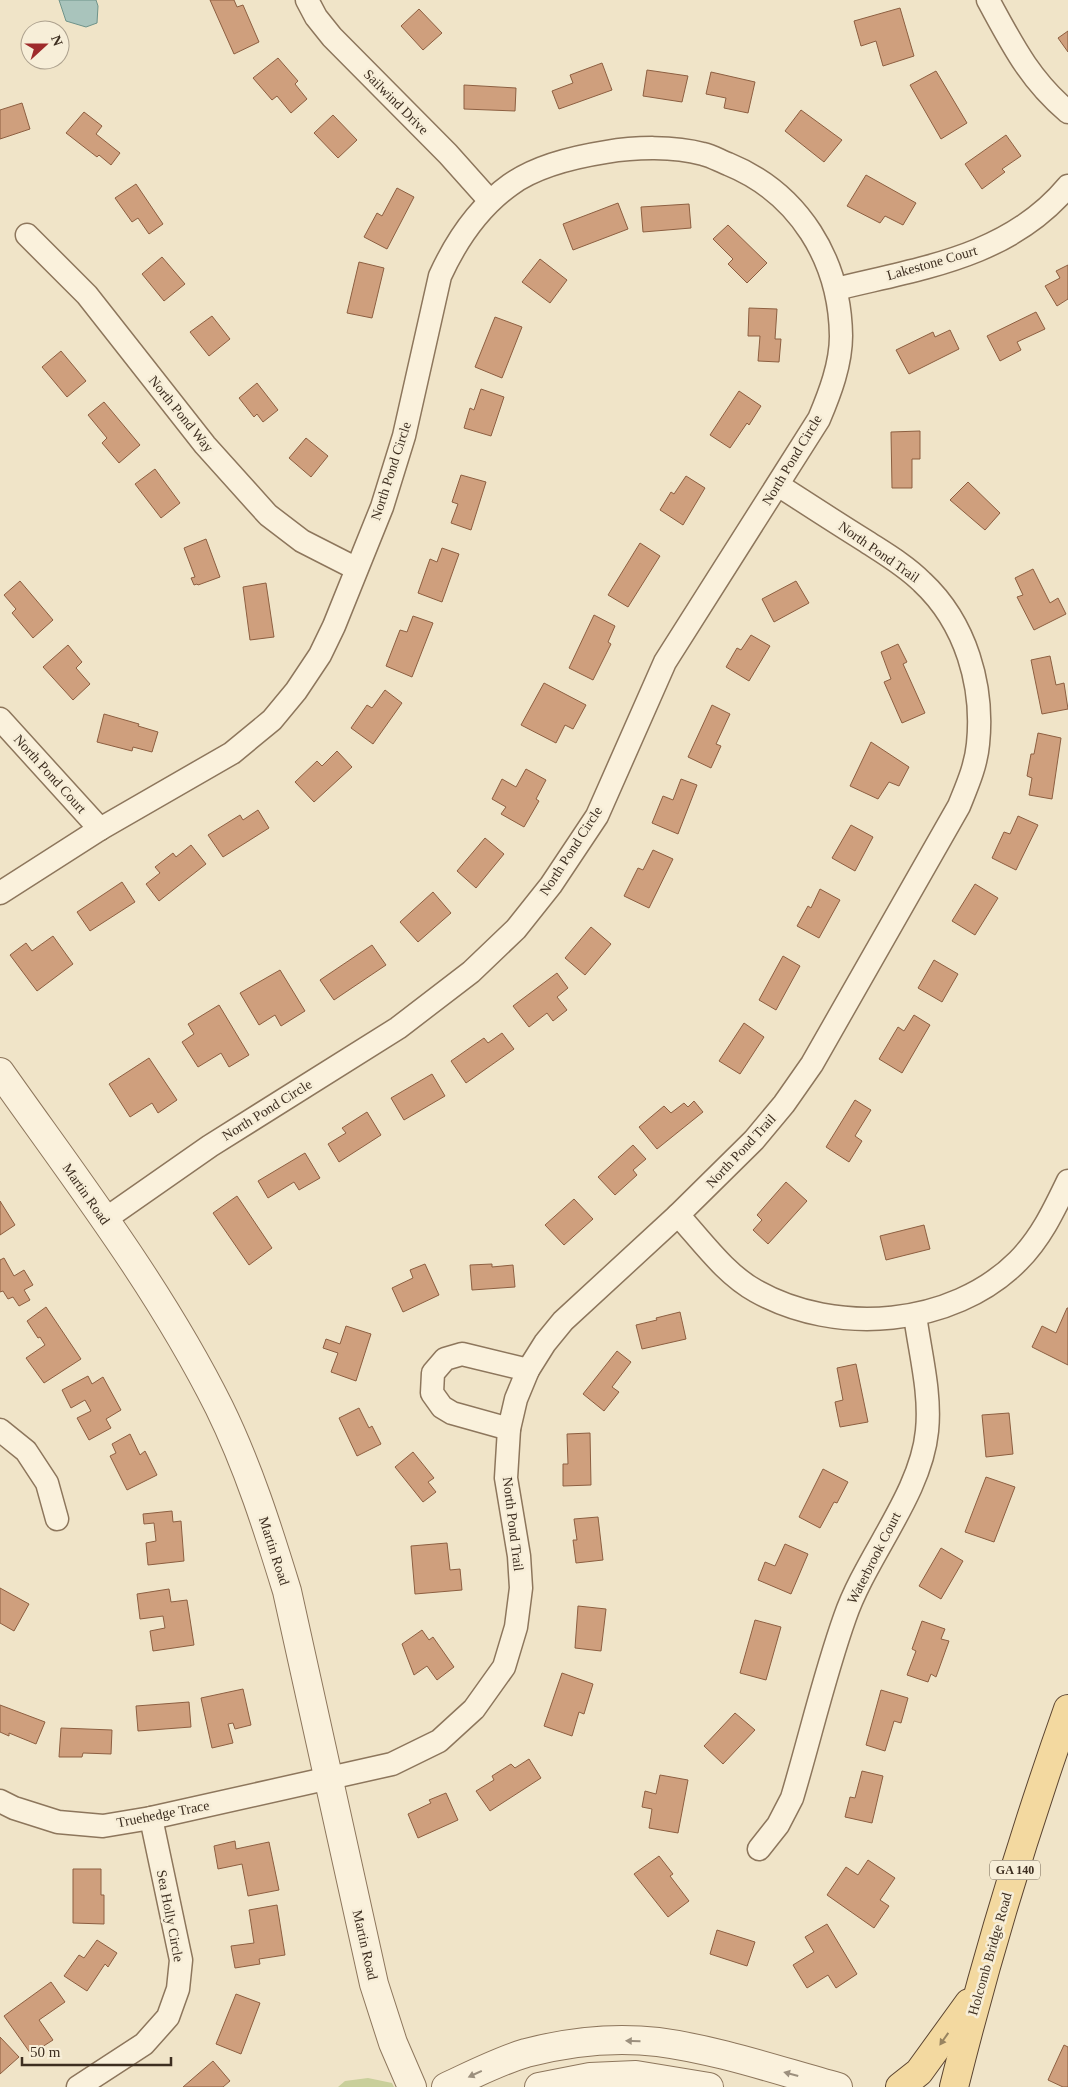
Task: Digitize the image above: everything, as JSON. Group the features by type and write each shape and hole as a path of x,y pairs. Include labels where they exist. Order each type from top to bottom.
{"main road":[{"name":"Holcomb Bridge Road","path":"954,2087 981,1985 1033,1813 1068,1709"},
{"path":"900,2087 919,2072 981,1985"}],"street":[{"name":"Sailwind Drive","path":"307,0 316,17 332,37 448,154 490,201"},
{"path":"988,0 1030,75 1068,112"},
{"name":"North Pond Circle","path":"0,893 100,828 232,753 272,720 296,691 320,655 334,626 382,506 404,436 440,276 448,257 467,227 490,201 511,184 531,173 584,156 618,150 656,148 703,154 750,173 788,202 818,243 836,289 841,337 833,384 819,419 665,662 596,816 552,885 516,929 471,972 398,1028 210,1146 104,1220"},
{"name":"Lakestone Court","path":"836,289 960,258 1007,238 1034,220 1057,200 1068,186"},
{"name":"North Pond Way","path":"27,235 87,294 205,445 268,515 302,541 356,568"},
{"name":"North Pond Trail","path":"328,1779 392,1764 439,1741 474,1709 504,1667 516,1627 521,1588 519,1556 506,1478 508,1429 516,1399 528,1370 545,1343 563,1321 678,1215 754,1140 784,1104 812,1064 959,806 971,776 978,746 979,709 973,668 961,635 941,602 923,582 903,565 778,485"},
{"name":"North Pond Court","path":"0,719 100,828"},
{"name":"Martin Road","path":"0,1072 152,1289 186,1346 219,1408 247,1472 287,1591 374,1984 393,2043 412,2087"},
{"path":"678,1215 731,1273 755,1291 782,1304 811,1314 842,1319 881,1319 915,1315 953,1303 982,1288 1018,1262 1043,1232 1068,1181"},
{"name":"Waterbrook Court","path":"759,1849 778,1825 792,1798 845,1616 866,1568 905,1499 922,1455 927,1432 928,1406 915,1315"},
{"path":"508,1429 452,1412 442,1407 432,1393 433,1372 445,1359 462,1354 528,1370"},
{"path":"0,1430 26,1451 47,1483 57,1519"},
{"name":"Truehedge Trace","path":"0,1801 14,1808 58,1822 103,1826 151,1818 328,1779"},
{"name":"Sea Holly Circle","path":"78,2087 144,2044 168,2017 178,1989 181,1960 151,1818"},
{"path":"446,2087 498,2063 526,2053 572,2043 619,2040 657,2042 701,2049 838,2087"},
{"path":"539,2087 590,2077 636,2075 709,2087"}],"green space":[{"path":"368,2078 392,2083 394,2087 338,2087 345,2081"}],"water":[{"path":"59,0 96,0 98,6 97,23 86,27 66,20"}],"building":[{"path":"210,0 234,0 237,7 243,5 259,42 234,54"},
{"path":"900,8 914,56 883,66 876,41 861,46 854,21"},
{"path":"419,9 442,33 423,50 401,26"},
{"path":"1068,31 1068,52 1058,38"},
{"path":"278,58 298,81 295,84 307,99 291,113 277,96 272,100 253,78"},
{"path":"602,63 612,90 559,109 552,91 573,83 570,75"},
{"path":"647,70 688,76 682,102 643,96"},
{"path":"936,71 967,123 941,139 910,85"},
{"path":"711,72 755,82 748,113 724,108 726,98 706,94"},
{"path":"464,85 516,88 515,111 464,109"},
{"path":"22,103 30,129 0,139 0,110"},
{"path":"801,110 842,140 824,162 785,131"},
{"path":"84,112 102,126 96,134 120,153 111,165 99,155 97,157 66,133"},
{"path":"333,115 357,140 338,158 314,133"},
{"path":"1006,135 1021,156 1002,169 1005,172 982,189 965,164"},
{"path":"866,175 916,203 903,225 885,216 880,223 847,206"},
{"path":"136,184 163,224 149,234 138,218 132,222 115,198"},
{"path":"397,188 414,197 387,249 364,237 377,213 382,216"},
{"path":"618,203 628,229 573,250 563,224"},
{"path":"689,204 691,228 643,232 641,207"},
{"path":"728,225 767,263 747,283 728,264 733,259 713,239"},
{"path":"162,257 185,284 164,301 142,274"},
{"path":"540,259 567,280 550,303 522,282"},
{"path":"359,262 384,268 372,318 347,313"},
{"path":"1068,265 1068,299 1057,306 1045,286 1060,278 1056,271"},
{"path":"749,308 777,309 775,339 781,339 779,362 758,361 760,336 748,336"},
{"path":"1036,312 1045,329 1017,342 1021,350 1000,361 987,336"},
{"path":"212,316 230,339 209,356 190,332"},
{"path":"495,317 522,327 502,378 475,367"},
{"path":"950,330 959,349 909,374 896,350 933,332 935,337"},
{"path":"61,351 86,381 67,397 42,367"},
{"path":"257,383 278,410 263,422 257,414 254,417 239,398"},
{"path":"481,389 504,397 491,436 464,428 470,408 474,410"},
{"path":"739,391 761,406 749,425 747,423 730,448 710,435"},
{"path":"104,402 140,445 119,463 102,443 107,438 88,415"},
{"path":"920,431 920,459 912,459 912,488 892,488 891,432"},
{"path":"306,438 328,456 311,477 289,458"},
{"path":"155,469 180,503 161,518 135,484"},
{"path":"461,475 486,482 471,530 451,523 458,504 452,502"},
{"path":"686,476 705,488 683,525 660,510 671,492 674,494"},
{"path":"968,482 1000,513 985,530 950,500"},
{"path":"206,539 220,577 194,585 191,578 195,577 184,548"},
{"path":"640,543 660,556 628,607 608,595"},
{"path":"442,548 459,554 442,602 418,593 430,559 437,562"},
{"path":"1033,569 1050,603 1058,598 1066,614 1034,630 1017,597 1023,595 1015,578"},
{"path":"20,581 53,620 33,638 12,613 16,609 4,595"},
{"path":"796,581 809,603 774,622 762,599"},
{"path":"266,583 274,637 250,640 243,587"},
{"path":"594,615 615,626 608,642 611,644 593,680 569,668"},
{"path":"413,616 433,623 412,677 386,666 400,630 407,632"},
{"path":"751,635 770,646 749,681 726,667 737,648 741,650"},
{"path":"898,644 907,662 903,664 925,713 902,723 884,682 891,679 881,652"},
{"path":"68,645 82,662 76,668 90,684 73,700 43,667"},
{"path":"1050,656 1056,685 1064,683 1068,709 1042,714 1031,660"},
{"path":"544,683 586,705 573,729 565,725 556,743 521,725"},
{"path":"385,690 402,703 373,744 351,728 367,705 372,708"},
{"path":"712,705 730,714 716,744 721,746 711,768 688,757"},
{"path":"104,714 139,724 138,726 158,732 152,752 133,747 132,751 97,742"},
{"path":"1038,733 1061,738 1052,799 1029,795 1032,778 1027,776 1031,754 1034,754"},
{"path":"871,742 909,767 899,786 889,782 878,799 850,786"},
{"path":"337,751 352,767 314,802 295,782 317,761 322,766"},
{"path":"526,769 546,780 536,799 539,801 524,827 501,814 506,807 492,799 502,779 516,787"},
{"path":"681,779 697,785 678,834 652,823 663,796 673,800"},
{"path":"258,810 269,828 223,857 208,835 240,815 243,820"},
{"path":"1018,816 1038,825 1016,870 992,858 1004,832 1010,834"},
{"path":"851,825 873,837 855,871 832,858"},
{"path":"485,838 504,854 476,888 457,871"},
{"path":"191,845 206,864 159,901 146,884 160,873 155,867 173,853 176,857"},
{"path":"653,850 673,859 649,908 624,896 638,868 643,870"},
{"path":"122,882 135,902 90,931 77,912"},
{"path":"975,884 998,898 975,935 952,921"},
{"path":"820,889 840,900 819,938 797,926 808,906 811,908"},
{"path":"433,892 451,913 418,942 400,922"},
{"path":"591,927 611,944 585,975 565,958"},
{"path":"53,936 73,964 37,991 10,955 26,943 32,951"},
{"path":"372,945 386,965 334,1000 320,980"},
{"path":"783,956 800,966 776,1010 759,1000"},
{"path":"934,960 958,974 942,1002 918,988"},
{"path":"280,970 305,1011 281,1026 275,1015 259,1025 240,993"},
{"path":"557,973 568,988 557,997 567,1010 553,1021 547,1013 529,1027 513,1006"},
{"path":"219,1005 249,1055 229,1067 221,1053 198,1067 182,1042 194,1034 188,1024"},
{"path":"914,1015 930,1025 902,1073 879,1059 898,1027 904,1031"},
{"path":"744,1023 764,1037 740,1074 719,1061"},
{"path":"502,1033 514,1049 466,1083 451,1061 484,1038 488,1043"},
{"path":"149,1058 177,1100 158,1113 152,1103 130,1117 109,1084"},
{"path":"432,1074 445,1096 404,1120 391,1098"},
{"path":"855,1100 871,1110 855,1136 862,1141 849,1162 826,1147"},
{"path":"694,1101 703,1112 657,1149 639,1127 664,1106 671,1113 684,1103 688,1107"},
{"path":"367,1112 381,1135 339,1162 328,1144 346,1133 342,1128"},
{"path":"633,1145 646,1159 633,1170 637,1175 615,1195 598,1177"},
{"path":"305,1153 320,1178 299,1190 294,1182 268,1198 258,1181"},
{"path":"786,1182 807,1201 768,1244 753,1230 762,1220 757,1215"},
{"path":"237,1196 272,1248 249,1265 213,1213"},
{"path":"574,1199 593,1219 564,1245 545,1225"},
{"path":"0,1201 15,1225 0,1235"},
{"path":"924,1225 930,1249 886,1260 880,1236"},
{"path":"4,1258 14,1276 24,1270 33,1285 24,1290 30,1300 19,1306 13,1297 8,1299 3,1291 0,1292 0,1260"},
{"path":"425,1264 439,1295 403,1312 392,1288 413,1278 410,1270"},
{"path":"492,1264 492,1267 513,1265 515,1287 472,1290 470,1265"},
{"path":"46,1307 81,1359 44,1383 26,1358 45,1345 27,1321"},
{"path":"1067,1308 1068,1365 1032,1347 1042,1326 1056,1333"},
{"path":"680,1312 686,1339 642,1349 636,1325"},
{"path":"346,1326 371,1334 356,1381 331,1372 338,1353 323,1348 326,1339 340,1344"},
{"path":"617,1351 631,1362 612,1387 619,1392 604,1411 583,1394"},
{"path":"856,1364 868,1422 840,1427 835,1402 843,1400 837,1368"},
{"path":"88,1376 92,1384 103,1377 121,1410 106,1419 111,1428 89,1440 77,1418 91,1411 85,1400 71,1408 62,1390"},
{"path":"359,1408 369,1428 372,1426 381,1444 357,1456 339,1418"},
{"path":"1009,1413 1013,1454 986,1457 982,1415"},
{"path":"590,1433 591,1485 563,1486 563,1464 568,1464 567,1434"},
{"path":"130,1434 140,1455 145,1451 157,1475 127,1490 110,1456 116,1453 112,1444"},
{"path":"413,1452 434,1478 428,1482 436,1492 423,1502 395,1467"},
{"path":"823,1469 848,1482 837,1503 834,1502 820,1528 799,1517"},
{"path":"986,1477 1015,1487 994,1542 965,1532"},
{"path":"172,1511 173,1522 181,1521 184,1561 148,1565 146,1543 156,1541 154,1523 144,1524 143,1514"},
{"path":"598,1517 603,1560 576,1563 573,1540 577,1540 574,1519"},
{"path":"447,1543 450,1570 460,1569 462,1590 415,1594 411,1546"},
{"path":"785,1544 808,1554 791,1594 758,1580 765,1562 775,1566"},
{"path":"941,1548 963,1561 941,1599 919,1586"},
{"path":"0,1588 29,1604 14,1631 0,1623"},
{"path":"169,1589 171,1602 187,1600 194,1645 153,1651 150,1631 165,1628 163,1616 140,1619 137,1594"},
{"path":"578,1606 606,1609 601,1651 575,1648"},
{"path":"755,1620 781,1627 766,1680 740,1673"},
{"path":"922,1621 945,1629 941,1639 949,1641 936,1677 931,1674 928,1682 907,1675 916,1651 912,1649"},
{"path":"422,1630 429,1640 433,1637 454,1667 437,1680 427,1666 414,1675 402,1644"},
{"path":"562,1673 593,1684 584,1714 579,1712 572,1736 544,1726"},
{"path":"243,1689 251,1725 235,1729 233,1723 228,1724 233,1743 212,1748 201,1698"},
{"path":"881,1690 908,1698 901,1723 894,1721 885,1751 866,1745"},
{"path":"189,1702 191,1727 138,1731 136,1706"},
{"path":"0,1705 45,1722 36,1744 9,1733 9,1736 0,1732"},
{"path":"735,1713 755,1730 723,1764 704,1746"},
{"path":"61,1728 112,1730 111,1754 83,1753 82,1757 59,1757"},
{"path":"529,1759 541,1778 490,1811 476,1791 494,1780 492,1776 511,1764 515,1768"},
{"path":"862,1771 883,1776 872,1823 845,1817 850,1797 855,1798"},
{"path":"660,1775 688,1780 678,1833 649,1828 652,1809 642,1807 645,1791 656,1794"},
{"path":"446,1793 458,1820 418,1838 408,1814 431,1803 429,1800"},
{"path":"235,1841 236,1849 269,1842 279,1890 248,1896 242,1864 218,1869 214,1846"},
{"path":"659,1856 673,1874 670,1876 689,1901 668,1917 634,1874"},
{"path":"868,1860 895,1878 880,1900 889,1906 874,1928 827,1895 846,1867 858,1875"},
{"path":"73,1869 101,1869 101,1895 104,1895 104,1924 73,1923"},
{"path":"277,1905 285,1955 259,1959 260,1964 235,1968 231,1946 254,1943 249,1910"},
{"path":"827,1924 857,1974 836,1988 828,1975 807,1988 793,1965 814,1952 805,1937"},
{"path":"717,1930 755,1942 747,1966 710,1954"},
{"path":"97,1940 117,1953 108,1967 105,1964 87,1991 64,1976 79,1955 84,1958"},
{"path":"51,1982 65,2002 39,2020 53,2040 31,2054 4,2016"},
{"path":"236,1994 260,2003 241,2054 216,2044"},
{"path":"0,2037 19,2057 0,2074"},
{"path":"1064,2045 1068,2047 1068,2087 1063,2087 1048,2080"},
{"path":"213,2061 230,2081 223,2087 183,2087"}]}
